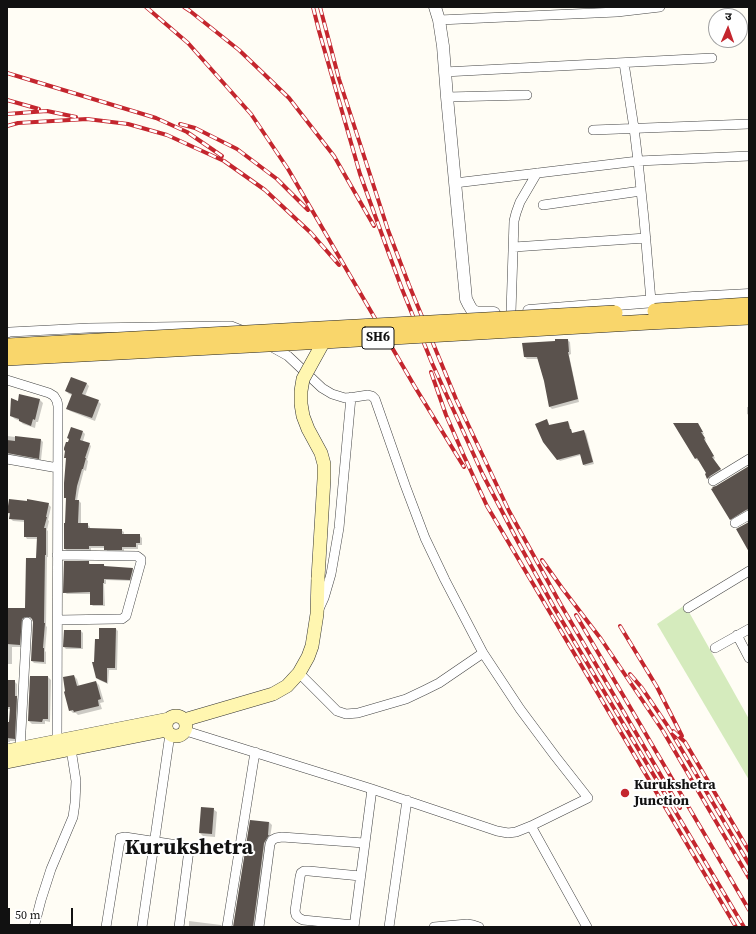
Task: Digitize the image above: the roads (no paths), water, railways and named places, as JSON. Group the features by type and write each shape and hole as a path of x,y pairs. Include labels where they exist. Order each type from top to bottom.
{"main road":[{"name":"SH6","path":"7,346 626,313 749,305"},
{"name":"SH6","path":"7,358 749,317"},
{"path":"185,725 273,694 287,686 299,673 312,646 317,614 324,464 321,453 303,416 301,391 303,379 324,341"},
{"path":"175,716 178,716 185,725 184,733 178,736 172,736 169,728 175,716"},
{"path":"13,750 57,746 169,728"},
{"path":"7,762 57,746 71,749 169,728"}],"street":[{"path":"435,7 439,20 443,46 444,72 466,299 472,310 477,313 511,312 749,295"},
{"path":"439,20 536,11 660,7"},
{"path":"444,72 712,58"},
{"path":"624,63 638,161 651,301"},
{"path":"447,97 527,95"},
{"path":"593,130 749,124"},
{"path":"455,183 638,161 749,156"},
{"path":"511,312 514,221 520,202 537,173"},
{"path":"543,205 641,191"},
{"path":"514,247 646,238"},
{"path":"7,333 89,328 231,326 242,330 288,356 322,388 332,394 344,398 368,395 372,396 375,400 425,538 483,653 520,710 588,798 531,826 516,832 508,833 497,831 407,800 254,752 185,725"},
{"path":"7,380 49,393 54,396 58,406 57,746"},
{"path":"317,614 324,598 331,574 339,528 351,398"},
{"path":"7,459 58,468"},
{"path":"713,481 749,459"},
{"path":"735,523 749,515"},
{"path":"57,555 137,556 141,559 126,616 122,619 58,620"},
{"path":"688,608 749,571"},
{"path":"13,750 27,622"},
{"path":"715,648 749,629"},
{"path":"737,635 749,658"},
{"path":"299,673 336,711 346,714 358,713 406,699 425,690 439,683 483,653"},
{"path":"142,927 155,841 169,728"},
{"path":"34,927 51,869 73,817 76,781 71,749"},
{"path":"227,927 254,752"},
{"path":"360,876 304,871 301,873 300,877 295,911 296,915 303,920 354,926 372,789"},
{"path":"389,927 407,800"},
{"path":"531,826 587,927"},
{"path":"106,927 120,838 125,837 184,846 189,850 179,927"},
{"path":"259,927 270,844 272,840 282,837 364,843"},
{"path":"434,927 467,924 478,927"}],"railway":[{"path":"146,7 188,43 251,114 288,169 415,387 464,467"},
{"path":"184,7 239,50 289,98 334,156 374,226"},
{"path":"313,7 360,174 389,254 432,363 483,475 555,609 744,927"},
{"path":"320,7 339,79 388,230 456,399 509,511 561,605 680,808"},
{"path":"7,73 156,118 187,132 222,156"},
{"path":"7,100 39,109"},
{"path":"7,114 47,111 76,117"},
{"path":"7,126 18,123 87,119 128,124 167,135 224,161 265,190 311,233 339,265"},
{"path":"180,124 195,128 237,149 277,179 308,210"},
{"path":"431,372 446,415 487,506 736,927"},
{"path":"542,560 601,639 663,731 749,878"},
{"path":"576,615 749,910"},
{"path":"620,626 657,687 682,736"},
{"path":"630,674 642,688 667,725 749,864"},
{"path":"673,731 685,742 749,851"}],"place":[{"name":"Kurukshetra Junction","path":"625,793"}],"district":[{"name":"Kurukshetra","path":"189,848"}]}
